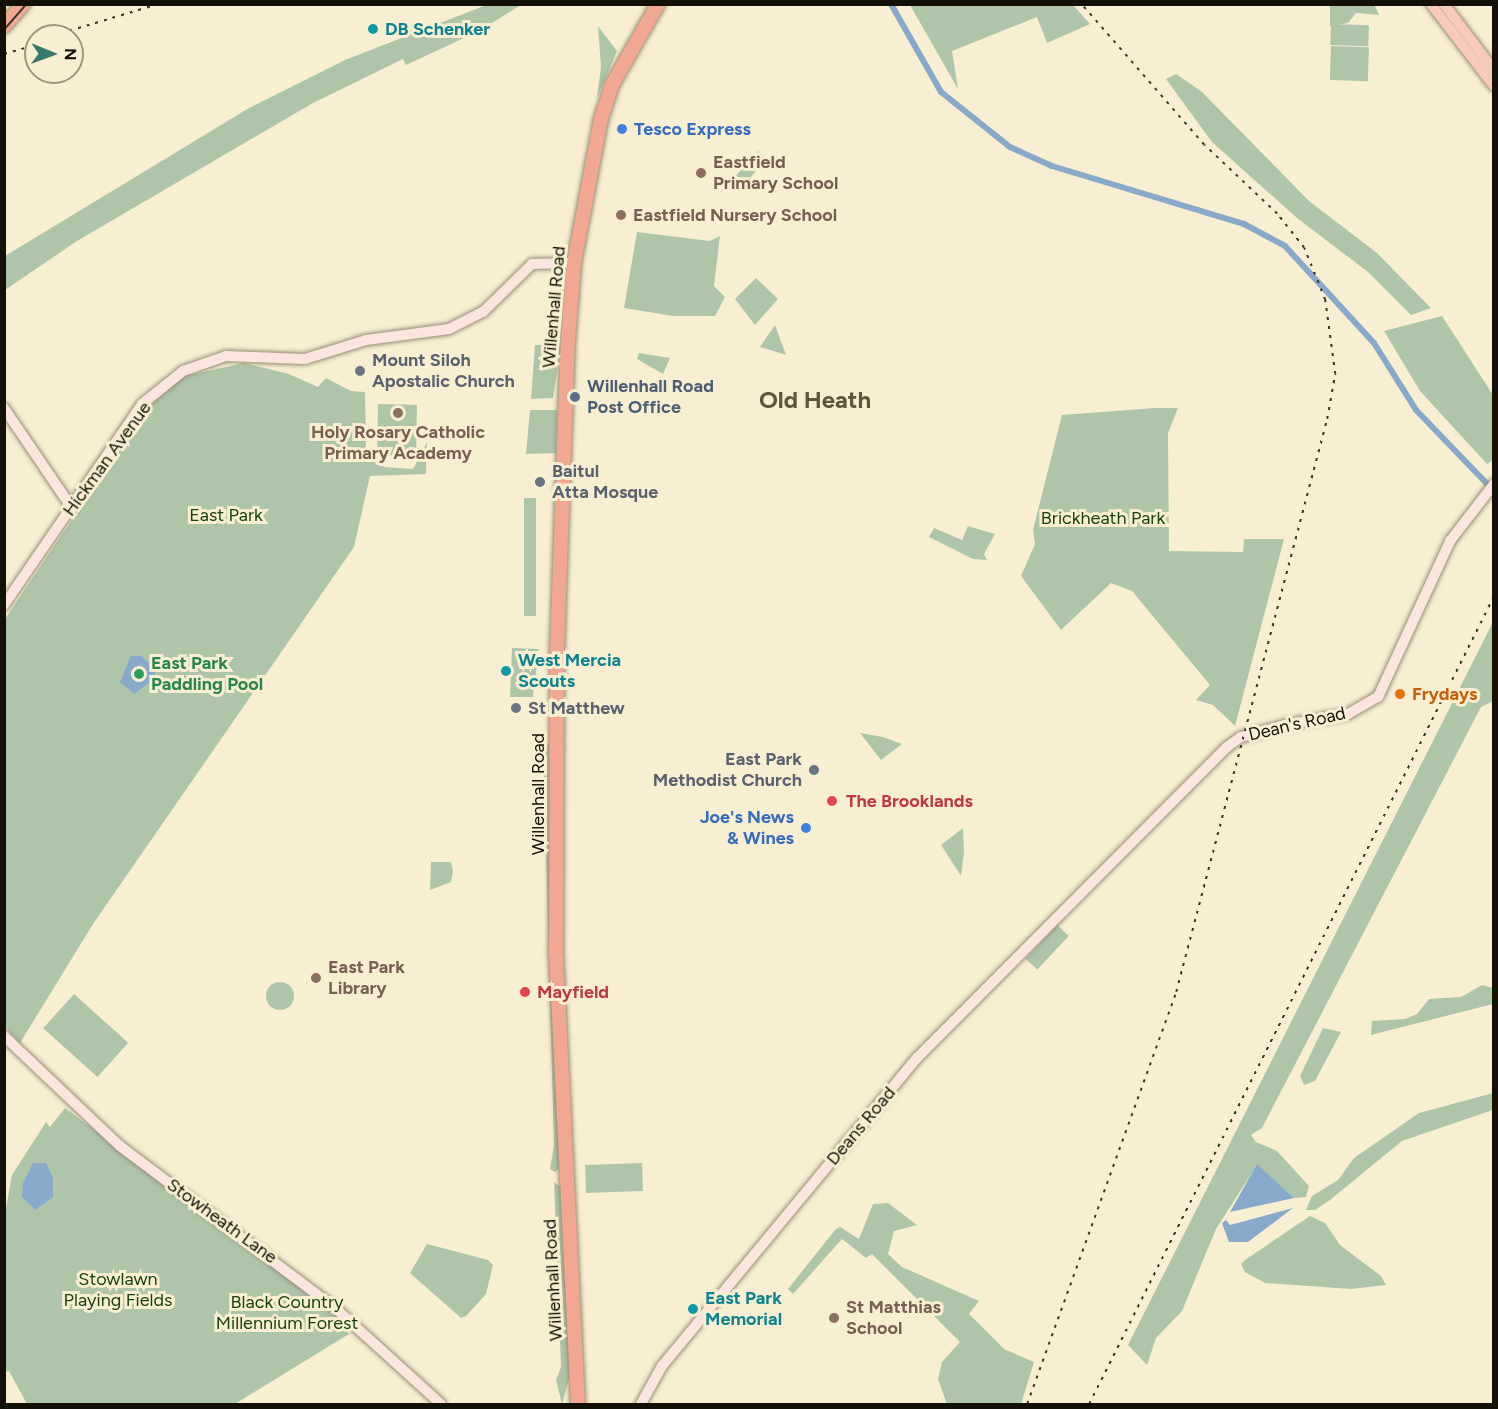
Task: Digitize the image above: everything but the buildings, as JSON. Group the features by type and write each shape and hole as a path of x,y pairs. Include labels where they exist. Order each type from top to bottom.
{"highway":[{"path":"4,26 23,4"},
{"name":"Willenhall Road","path":"578,1404 556,843 557,616 574,263 601,119 634,45 658,4"},
{"name":"Willenhall Road","path":"572,1404 575,1373"}],"main road":[{"path":"1431,4 1467,54 1494,86"},
{"path":"1444,4 1494,70"},
{"path":"1467,54 1478,49"}],"street":[{"name":"Hickman Avenue","path":"4,605 142,404 197,364 226,356 305,359 366,340 449,328 483,312 532,264 574,263"},
{"path":"4,408 72,508"},
{"name":"Dean's Road","path":"1105,868 1236,739 1348,714 1378,697 1450,541 1494,484"},
{"name":"Deans Road","path":"641,1404 662,1366 917,1058 1105,868"},
{"name":"Stowheath Lane","path":"4,1036 120,1146 307,1285 441,1404"}],"green space":[{"path":"489,4 521,5 479,31 406,65 403,59 313,103 77,241 5,290 5,256 249,108 345,60"},
{"path":"910,5 1073,5 1090,24 1047,43 1037,17 952,51 958,89"},
{"path":"1330,5 1375,6 1379,15 1356,13 1348,23 1330,26"},
{"path":"1331,24 1369,25 1368,46 1330,45"},
{"path":"598,26 617,51 597,98 601,67"},
{"path":"1331,46 1369,47 1368,81 1330,80"},
{"path":"1176,74 1201,91 1309,201 1377,253 1431,308 1411,315 1368,272 1297,218 1212,142 1166,79"},
{"path":"758,151 767,159 742,187 733,178"},
{"path":"637,232 710,241 720,236 714,286 725,297 715,316 673,316 624,308"},
{"path":"756,278 778,299 755,325 735,299"},
{"path":"1442,316 1493,395 1493,460 1487,464 1420,391 1384,331"},
{"path":"775,325 786,355 760,347"},
{"path":"535,345 561,345 553,398 531,399"},
{"path":"639,353 670,358 663,374 637,359"},
{"name":"East Park","path":"244,363 289,374 318,387 326,378 351,391 365,392 366,451 384,467 413,469 427,442 426,474 370,476 354,547 93,924 20,1043 5,1027 5,619 148,407 185,376"},
{"path":"378,404 417,405 416,456 377,455"},
{"name":"Brickheath Park","path":"1178,408 1168,433 1169,551 1243,552 1244,539 1284,539 1235,726 1213,705 1196,700 1210,685 1132,591 1111,583 1061,630 1021,576 1035,544 1033,530 1062,415"},
{"path":"530,410 557,410 556,453 526,454"},
{"path":"524,498 536,498 536,616 524,616"},
{"path":"968,526 995,534 984,554 987,560 973,559 929,537 934,528 962,540"},
{"path":"1493,622 1493,701 1481,707 1262,1128 1251,1135 1256,1142 1277,1151 1309,1186 1306,1197 1294,1198 1257,1165 1216,1229 1182,1311 1156,1338 1147,1365 1128,1345"},
{"path":"512,648 539,649 533,697 510,697"},
{"path":"860,733 883,737 902,744 881,760"},
{"path":"543,742 549,744 562,1166 555,1172 550,1169 554,1145"},
{"path":"963,828 964,852 961,876 941,845"},
{"path":"431,862 451,862 453,871 451,882 430,890"},
{"path":"1057,925 1069,936 1037,970 1026,959"},
{"path":"280,982 290,986 294,996 290,1006 280,1010 270,1006 266,996 270,986"},
{"path":"1482,985 1493,988 1493,1004 1371,1035 1372,1021 1405,1019 1417,1014 1429,999 1461,997"},
{"path":"74,994 128,1043 97,1077 43,1028"},
{"path":"1323,1028 1341,1032 1315,1081 1304,1085 1300,1076"},
{"path":"1493,1093 1493,1110 1402,1141 1330,1200 1315,1210 1306,1210 1312,1196 1338,1180 1354,1158 1419,1113"},
{"name":"Stowlawn Playing Fields","path":"65,1108 282,1271 341,1320 349,1334 235,1404 27,1404 9,1371 5,1372 4,1219 12,1175 46,1122 50,1127"},
{"path":"642,1163 643,1191 586,1193 585,1165"},
{"path":"554,1182 562,1188 570,1376 562,1404 556,1380 561,1367"},
{"path":"888,1203 917,1225 894,1231 888,1254 902,1267 979,1301 969,1314 1004,1349 1034,1362 1021,1404 947,1404 938,1379 942,1362 960,1342 872,1254 866,1258 842,1239 793,1294 788,1289 835,1230 840,1227 859,1239 873,1204"},
{"path":"1310,1216 1325,1223 1340,1245 1381,1276 1386,1285 1351,1289 1265,1283 1245,1272 1241,1264 1245,1260"},
{"path":"427,1244 488,1260 493,1265 486,1294 466,1316 461,1318 410,1273"}],"water":[{"name":"East Park Paddling Pool","path":"131,656 141,656 156,669 153,680 134,694 120,682"},
{"path":"33,1163 46,1163 53,1178 53,1197 35,1210 22,1197 23,1183"},
{"path":"1257,1164 1294,1198 1230,1212"},
{"path":"1293,1208 1248,1242 1229,1242 1222,1223 1226,1220 1230,1225"}],"waterway":[{"path":"891,4 941,92 1010,147 1052,166 1244,224 1285,246 1374,343 1416,410 1492,489"}],"tram line":[{"path":"4,30 27,4"}],"railway":[{"path":"84,26 159,4"},
{"path":"1027,1404 1176,992 1327,419 1335,374 1325,300 1304,248 1277,214 1204,145 1081,4"},
{"path":"4,54 24,48"},
{"path":"1089,1404 1494,596"}],"place":[{"name":"DB Schenker","path":"373,29"},
{"name":"Tesco Express","path":"622,129"},
{"name":"Eastfield Primary School","path":"701,173"},
{"name":"Eastfield Nursery School","path":"621,215"},
{"name":"Mount Siloh Apostalic Church","path":"360,371"},
{"name":"Willenhall Road Post Office","path":"575,397"},
{"name":"Holy Rosary Catholic Primary Academy","path":"398,413"},
{"name":"Baitul Atta Mosque","path":"540,482"},
{"name":"West Mercia Scouts","path":"506,671"},
{"name":"East Park Paddling Pool","path":"139,674"},
{"name":"Frydays","path":"1400,694"},
{"name":"St Matthew","path":"516,708"},
{"name":"East Park Methodist Church","path":"814,770"},
{"name":"The Brooklands","path":"832,801"},
{"name":"Joe's News & Wines","path":"806,828"},
{"name":"East Park Library","path":"316,978"},
{"name":"Mayfield","path":"525,992"},
{"name":"East Park Memorial","path":"693,1309"},
{"name":"St Matthias School","path":"834,1318"}],"district":[{"name":"Old Heath","path":"815,400"}],"park label":[{"name":"Black Country Millennium Forest","path":"287,1313"}]}
